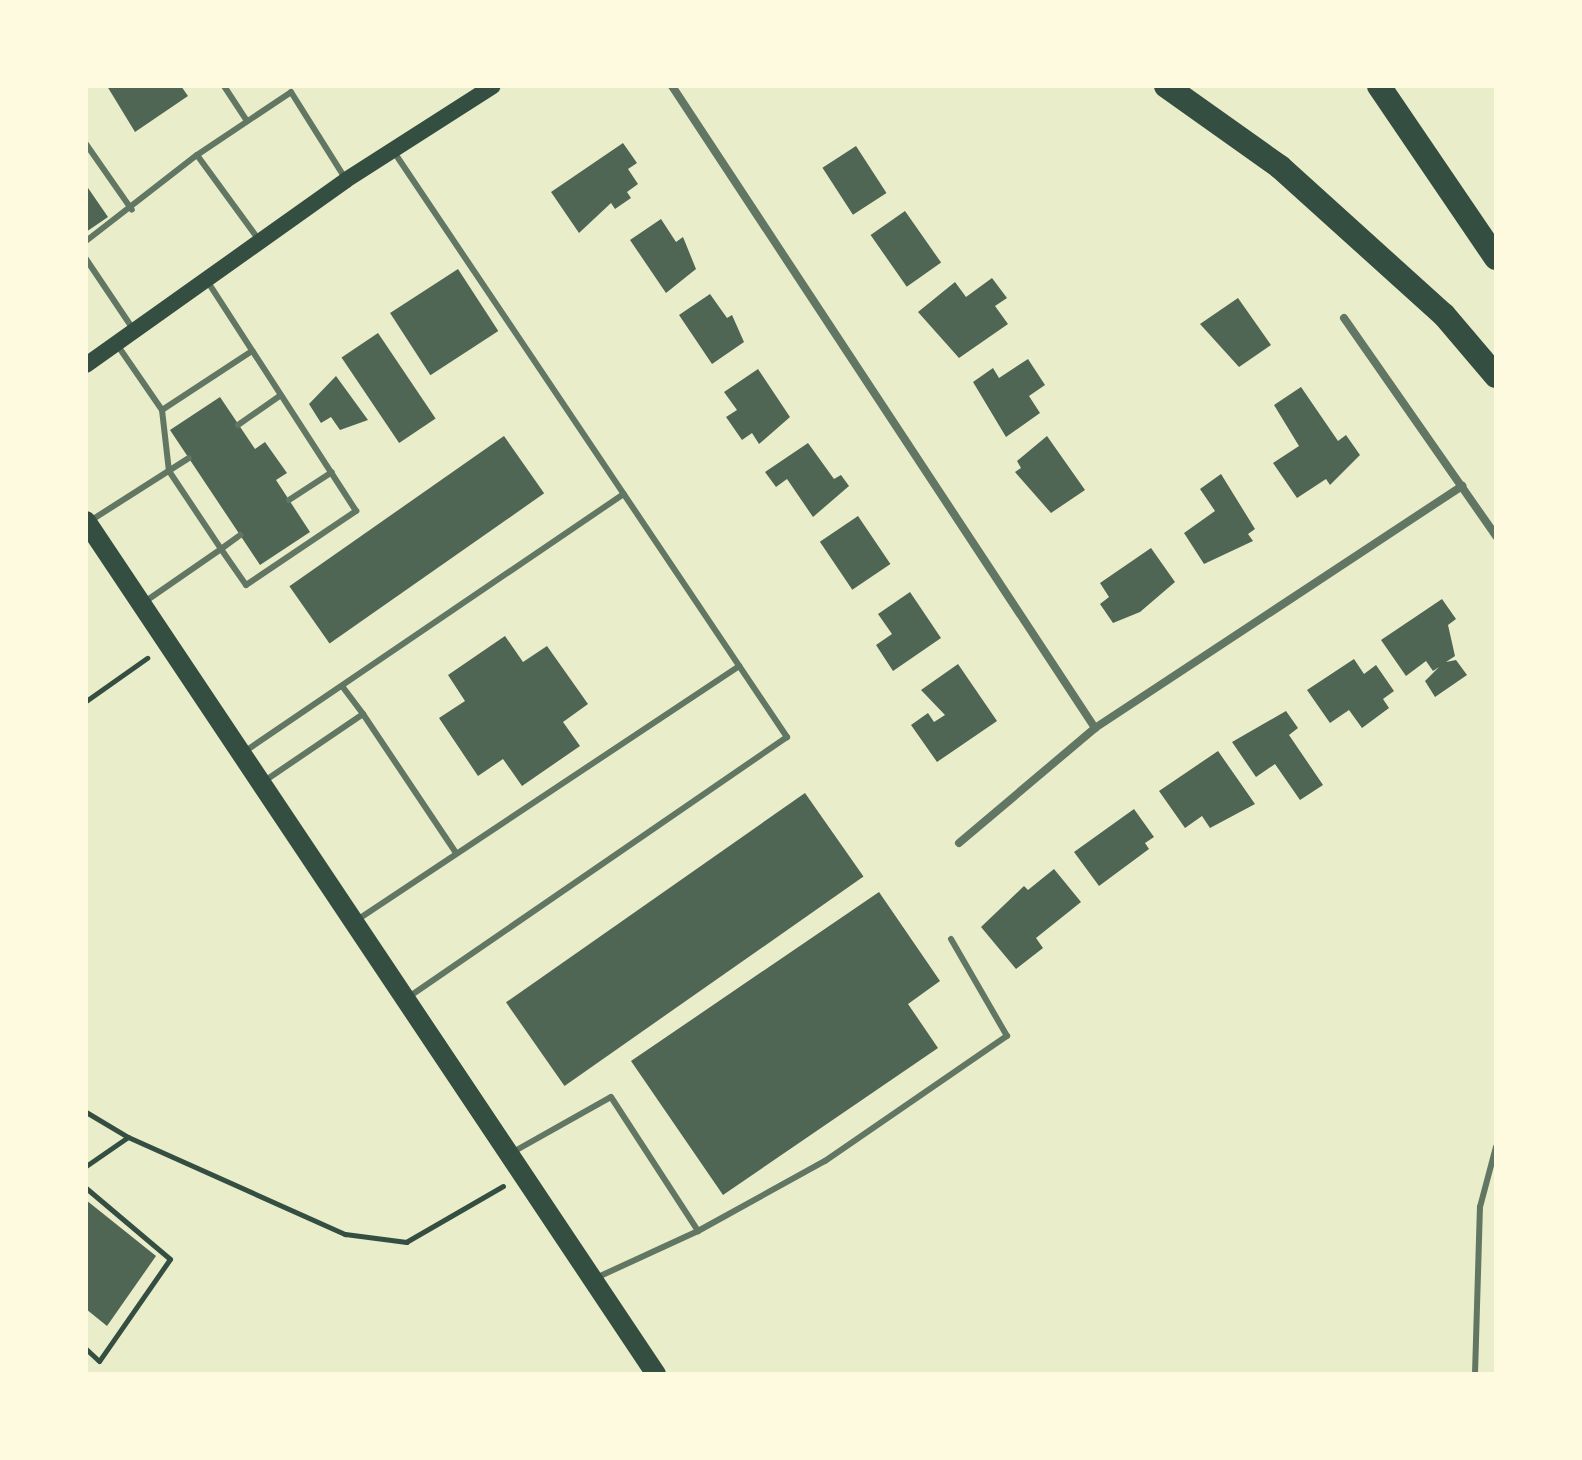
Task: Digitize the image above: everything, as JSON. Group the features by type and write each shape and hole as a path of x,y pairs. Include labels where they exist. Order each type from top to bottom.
{"highway":[{"path":"1166,86 1280,167 1444,315 1496,376"},
{"path":"1379,86 1496,258"}],"main road":[{"path":"86,365 346,180 493,86"},
{"path":"87,522 656,1374"}],"street":[{"path":"672,86 1095,728"},
{"path":"1344,318 1496,536"},
{"path":"959,843 1095,728 1462,486"}],"lane":[{"path":"224,86 247,121"},
{"path":"86,241 132,210 197,155 291,92 346,180"},
{"path":"86,144 132,210"},
{"path":"394,151 787,737 405,999"},
{"path":"197,155 261,243"},
{"path":"86,259 135,332"},
{"path":"117,344 162,410 169,471 246,585 356,511 207,281"},
{"path":"162,410 252,351"},
{"path":"238,425 281,395"},
{"path":"87,522 189,458"},
{"path":"289,500 332,472"},
{"path":"241,754 624,494"},
{"path":"140,605 240,535"},
{"path":"354,922 739,666"},
{"path":"342,686 456,853"},
{"path":"261,783 363,714"},
{"path":"593,1280 698,1231 825,1161 1007,1036 951,939"},
{"path":"509,1154 611,1097 698,1231"},
{"path":"1475,1374 1480,1207 1496,1147"}],"path":[{"path":"86,701 168,644"},
{"path":"86,1112 128,1137 345,1234 406,1242 460,1217 521,1172"},
{"path":"86,1166 128,1137"},
{"path":"86,1188 170,1259 99,1361 86,1349"}],"building":[{"path":"107,86 181,86 188,96 135,132"},
{"path":"623,143 637,163 628,169 638,184 627,192 631,198 615,209 611,203 579,233 551,192"},
{"path":"856,146 886,193 853,215 822,168"},
{"path":"86,185 108,217 86,232"},
{"path":"905,211 941,263 907,287 871,235"},
{"path":"661,219 676,242 683,237 696,269 666,293 630,240"},
{"path":"458,269 498,331 430,375 390,313"},
{"path":"992,278 1007,298 995,306 1008,324 959,358 918,312 955,282 966,297"},
{"path":"710,294 727,318 732,315 744,342 712,364 679,315"},
{"path":"1238,298 1271,345 1239,367 1200,324"},
{"path":"378,333 436,418 399,443 342,358"},
{"path":"1028,359 1045,385 1029,396 1040,413 1006,437 973,382 993,368 999,378"},
{"path":"758,369 790,417 759,444 752,433 742,440 726,417 737,410 724,392"},
{"path":"336,376 368,420 340,430 331,417 321,423 309,404"},
{"path":"1301,387 1338,441 1346,435 1360,455 1330,485 1326,479 1297,498 1273,463 1299,446 1274,405"},
{"path":"220,397 255,449 265,442 287,473 276,480 310,532 260,565 170,430"},
{"path":"504,436 544,493 330,644 289,586"},
{"path":"1047,436 1085,490 1051,513 1015,472 1021,468 1017,461"},
{"path":"808,443 834,479 841,475 849,486 813,517 787,479 776,487 765,472"},
{"path":"1221,474 1255,529 1248,534 1253,541 1204,564 1184,533 1215,511 1200,489"},
{"path":"858,516 890,564 852,590 820,542"},
{"path":"1151,548 1175,582 1140,612 1113,623 1100,604 1109,597 1100,583"},
{"path":"910,592 941,638 893,671 876,645 892,634 878,614"},
{"path":"1442,599 1456,619 1448,625 1455,656 1446,662 1456,660 1467,675 1435,697 1425,681 1439,667 1433,671 1426,661 1406,676 1381,640"},
{"path":"505,636 523,662 547,646 588,704 563,722 580,746 522,786 503,759 478,776 439,718 465,701 448,675"},
{"path":"1354,659 1364,674 1376,665 1394,691 1383,699 1389,708 1362,728 1349,710 1330,723 1307,690"},
{"path":"958,664 997,721 937,762 911,725 928,713 934,722 945,715 921,690"},
{"path":"1286,711 1298,728 1289,735 1323,785 1300,800 1275,764 1256,777 1232,742"},
{"path":"1218,751 1255,804 1210,828 1202,816 1185,828 1159,791"},
{"path":"805,793 864,877 565,1086 506,1002"},
{"path":"1134,809 1154,837 1145,843 1149,849 1099,886 1074,852"},
{"path":"1054,869 1081,902 1036,938 1043,948 1016,969 981,927 1024,886 1028,890"},
{"path":"879,892 940,981 908,1004 938,1048 723,1195 631,1061"},
{"path":"86,1200 156,1256 107,1326 86,1309"}]}
